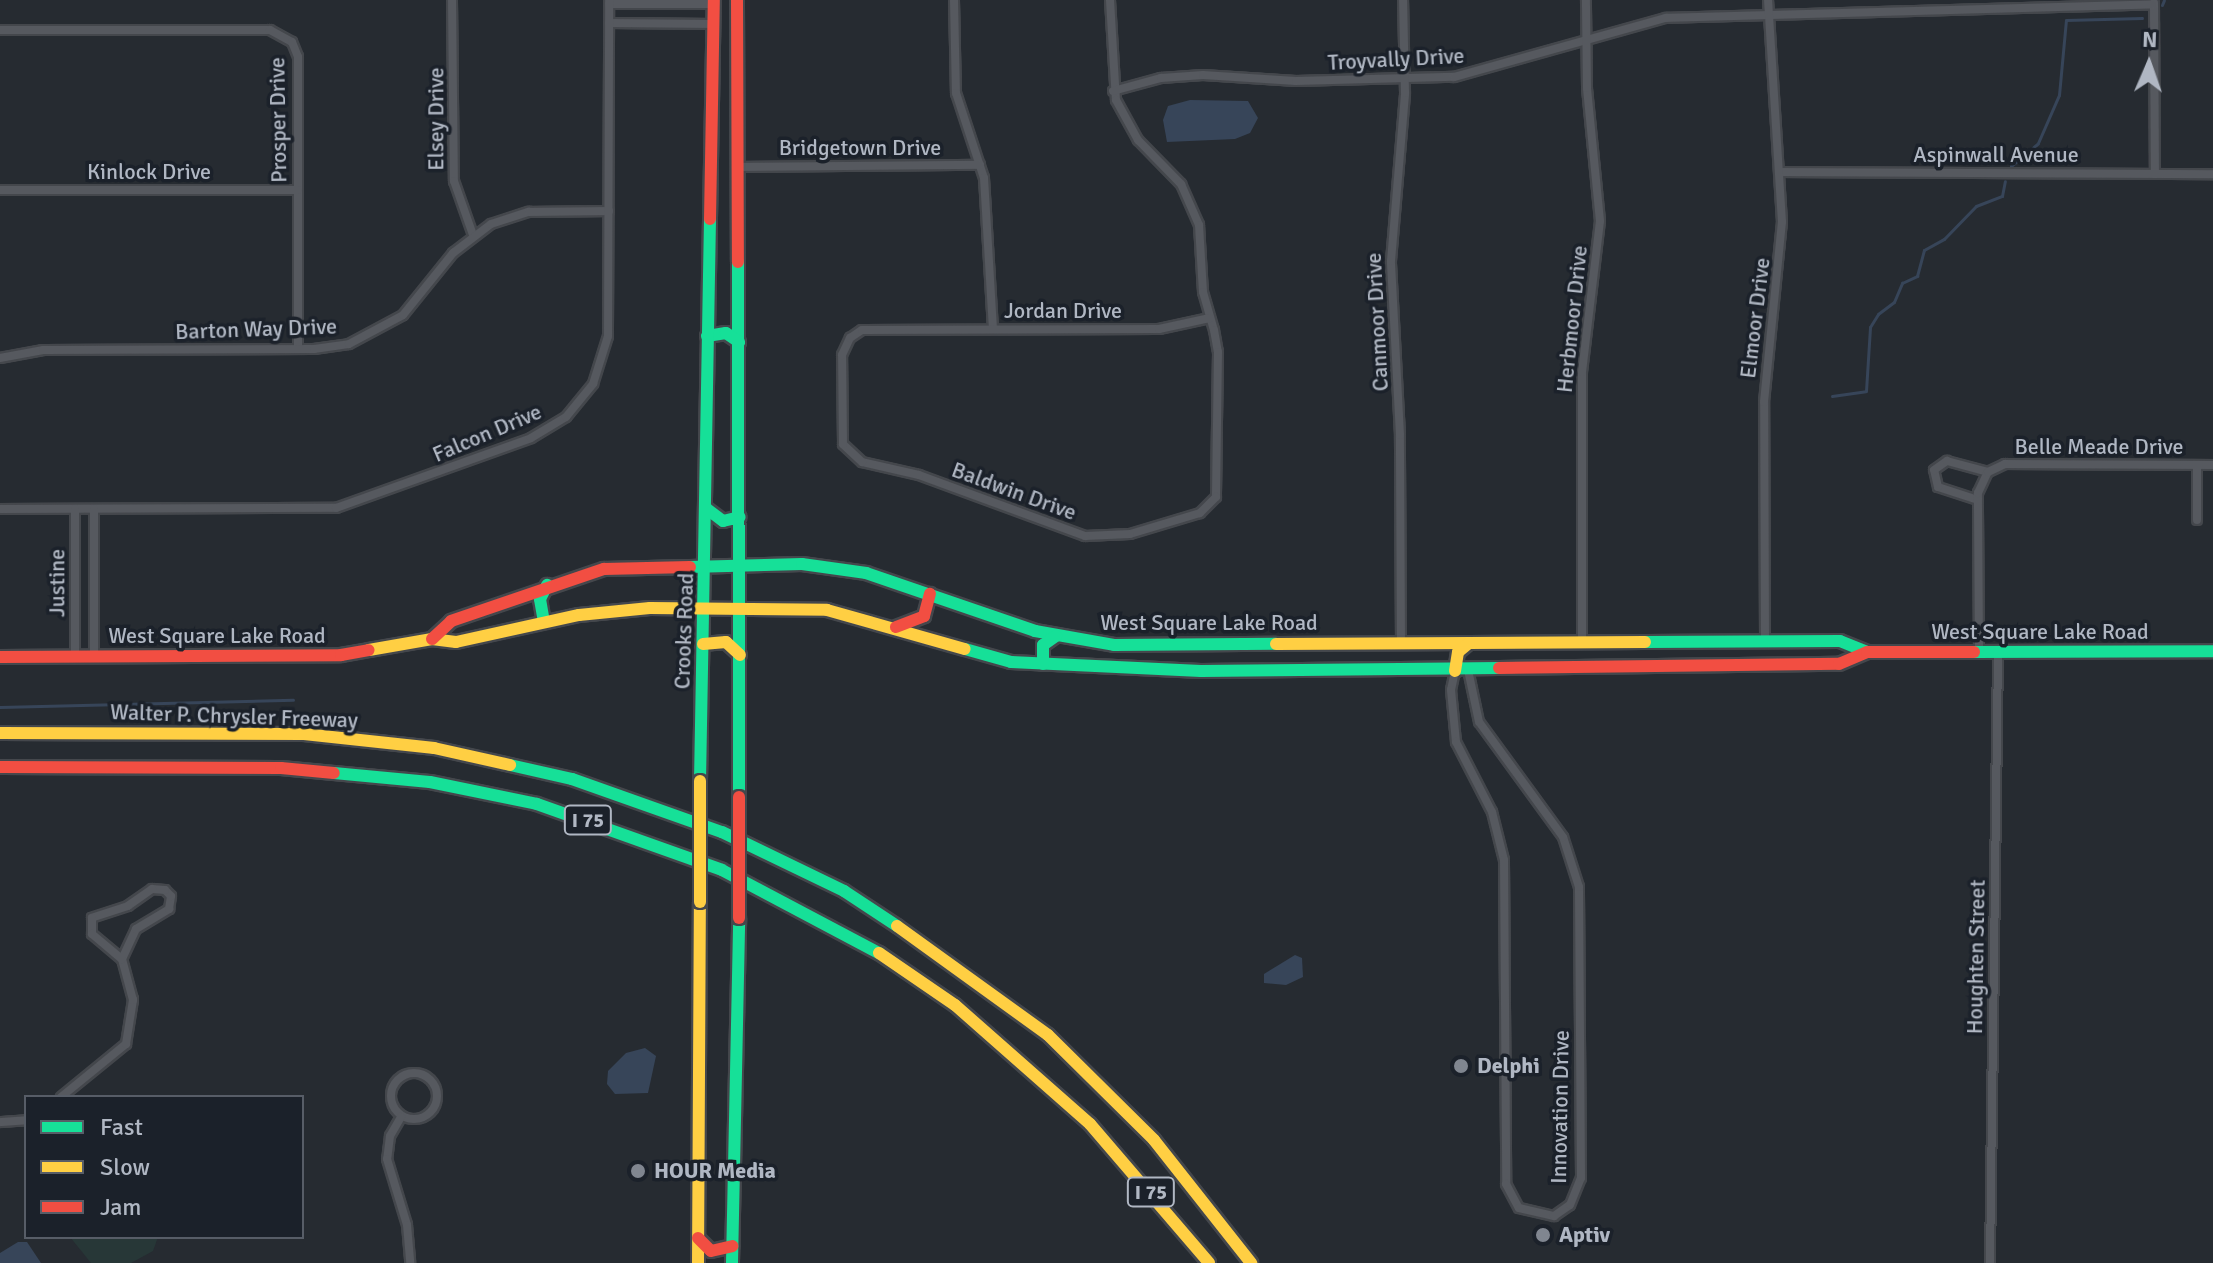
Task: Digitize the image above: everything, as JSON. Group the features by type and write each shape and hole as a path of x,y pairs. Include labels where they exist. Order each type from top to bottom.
{"main road":[{"path":"714,2 737,6 741,608 732,1263"},
{"name":"Crooks Road","path":"698,1263 700,781 714,2"},
{"path":"712,163 719,172 739,169"},
{"path":"707,336 726,333 739,342"},
{"path":"707,509 723,521 740,517"},
{"name":"West Square Lake Road","path":"432,639 451,621 547,585 623,566 740,565 840,568 1056,636 1129,646 1840,641 1867,652 2213,651"},
{"path":"544,622 540,599 547,585"},
{"path":"893,627 924,616 930,594"},
{"name":"West Square Lake Road","path":"0,657 332,656 432,639 456,642 612,610 704,608 827,610 893,627 968,653 1043,664 1264,671 1462,670 1839,664 1867,652"},
{"path":"1043,664 1043,645 1056,636"},
{"path":"703,644 726,642 740,655"},
{"path":"1801,664 1810,654 1808,642"},
{"path":"1462,670 1458,652 1469,643"},
{"path":"1264,671 1274,662 1271,644"},
{"name":"Walter P. Chrysler Freeway","path":"0,733 304,734 434,748 572,779 722,832 844,891 977,979 1048,1035 1154,1140 1251,1263"},
{"name":"I 75","path":"0,767 281,768 430,782 537,804 722,870 871,947 955,1005 1090,1124 1209,1263"},
{"path":"698,1238 717,1252 732,1246"}],"street":[{"name":"Elsey Drive","path":"452,0 454,181 473,235"},
{"path":"954,0 956,93 980,165 993,329"},
{"path":"1110,0 1113,91 1132,132 1176,177 1190,201 1199,225 1210,318"},
{"name":"Canmoor Drive","path":"1401,644 1400,435 1391,261 1405,80 1403,0"},
{"name":"Herbmoor Drive","path":"1582,643 1582,372 1600,221 1586,0"},
{"name":"Elmoor Drive","path":"1765,641 1764,402 1781,256 1780,172 1768,0"},
{"path":"609,2 714,2"},
{"name":"Falcon Drive","path":"0,509 336,508 369,500 543,432 577,407 604,358 609,211 609,2"},
{"path":"2154,2 2155,174"},
{"name":"Troyvally Drive","path":"1113,91 1161,78 1203,75 1405,80 1493,70 1666,18 1769,17 1964,4 2154,2"},
{"path":"609,23 714,24"},
{"name":"Prosper Drive","path":"0,30 282,34 298,57 298,349"},
{"name":"Bridgetown Drive","path":"739,169 980,165"},
{"name":"Aspinwall Avenue","path":"1780,172 2213,174"},
{"name":"Kinlock Drive","path":"0,190 298,190"},
{"name":"Barton Way Drive","path":"0,358 43,350 298,349 349,344 394,322 473,235 520,214 609,211"},
{"name":"Jordan Drive","path":"849,454 842,438 841,360 850,338 867,329 1159,329 1210,318"},
{"name":"Baldwin Drive","path":"849,454 1085,536 1130,534 1200,513 1213,503 1219,486 1219,362 1210,318"},
{"name":"Belle Meade Drive","path":"1988,472 1947,461 1939,463 1933,475 1938,487 1978,500 1980,485 1988,472 2005,464 2213,465"},
{"path":"2197,465 2197,520"},
{"path":"1978,500 1979,651"},
{"name":"Justine","path":"75,509 75,656"},
{"name":"Justine","path":"94,509 94,656"},
{"name":"Houghten Street","path":"1990,1263 1998,652"},
{"name":"Innovation Drive","path":"1462,670 1479,722 1563,837 1579,887 1581,1178 1570,1205 1554,1216 1519,1208 1506,1184 1504,860 1492,812 1456,742 1451,690 1462,670"},
{"path":"64,1095 119,1052 128,1038 132,988 122,959 92,934 92,918 124,908 152,889 165,890 171,896 169,909 136,929 122,959"},
{"path":"411,1072 428,1077 436,1088 435,1106 419,1118 401,1117 392,1105 395,1082 411,1072"},
{"path":"401,1117 390,1136 387,1159 407,1225 410,1263"},
{"path":"0,1122 24,1120"}],"shaded area":[{"path":"72,1239 157,1239 153,1251 131,1263 91,1263"}],"water":[{"path":"1190,100 1248,101 1258,118 1250,133 1235,139 1167,142 1163,120 1168,106"},
{"path":"1295,955 1302,958 1303,977 1286,985 1264,983 1264,974"},
{"path":"645,1048 656,1056 648,1093 615,1094 607,1084 608,1071 626,1053"},
{"path":"18,1242 27,1242 41,1263 0,1263 0,1253"}],"waterway":[{"path":"2162,5 2164,0"},
{"path":"2011,166 2038,143 2059,95 2066,20 2142,18"},
{"path":"1832,396 1866,391 1870,327 1878,314 1894,302 1902,283 1917,276 1924,250 1944,239 1976,206 2002,196 2005,181"},
{"path":"0,707 293,700"}],"traffic: fast":[{"path":"700,781 710,219"},
{"path":"738,262 739,797"},
{"path":"707,336 726,333 739,342"},
{"path":"707,509 723,521 740,517"},
{"path":"690,567 802,564 866,573 1035,631 1114,645 1276,644"},
{"path":"544,622 540,599 547,585"},
{"path":"1043,664 1043,645 1056,636"},
{"path":"1645,642 1840,641 1867,652"},
{"path":"965,649 1011,662 1201,671 1499,668"},
{"path":"1974,652 2213,651"},
{"path":"510,765 572,779 722,832 844,891 897,926"},
{"path":"334,773 430,782 537,804 722,870 879,953"},
{"path":"732,1263 739,918"}],"traffic: slow":[{"path":"369,650 432,639 456,642 579,615 650,608 827,610 965,649"},
{"path":"703,644 726,642 740,655"},
{"path":"1276,644 1645,642"},
{"path":"1455,671 1458,652 1469,643"},
{"path":"0,733 304,734 434,748 510,765"},
{"path":"700,781 700,902"},
{"path":"698,1263 700,902"},
{"path":"897,926 1048,1035 1154,1140 1251,1263"},
{"path":"879,953 955,1005 1090,1124 1209,1263"}],"traffic: jam":[{"path":"710,219 714,0"},
{"path":"737,0 738,262"},
{"path":"432,639 451,621 604,569 690,567"},
{"path":"896,627 924,616 930,594"},
{"path":"0,657 341,655 369,650"},
{"path":"1499,668 1839,664 1867,652 1974,652"},
{"path":"0,767 281,768 334,773"},
{"path":"739,797 739,918"},
{"path":"698,1238 711,1251 732,1246"}],"place":[{"name":"Delphi","path":"1461,1066"},
{"name":"HOUR Media","path":"638,1171"},
{"name":"Aptiv","path":"1543,1235"}]}
